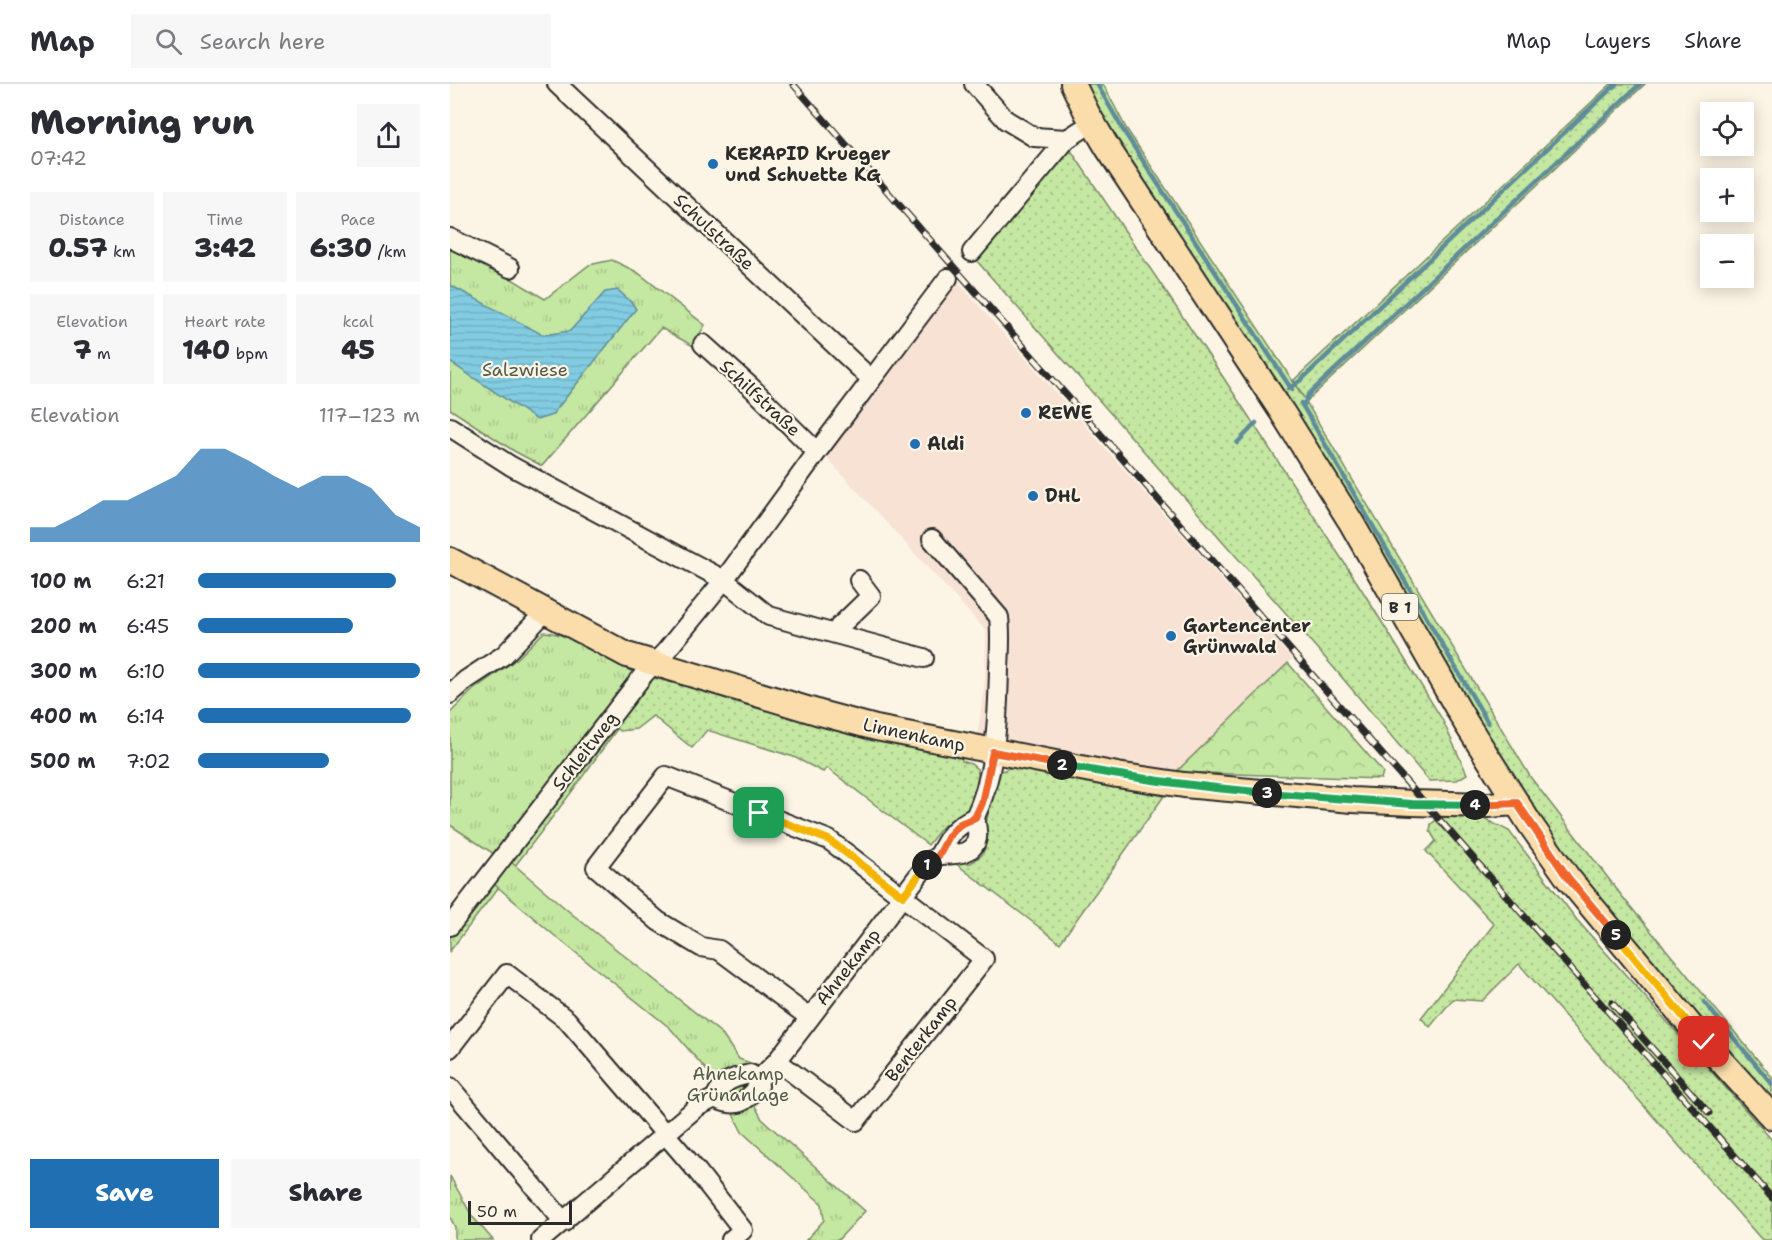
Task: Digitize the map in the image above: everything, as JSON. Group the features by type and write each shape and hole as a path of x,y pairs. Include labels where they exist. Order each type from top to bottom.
{"main road":[{"name":"B 1","path":"1073,84 1107,147 1282,412 1351,522 1466,723 1517,803 1568,878 1704,1042 1772,1117"},
{"name":"Linnenkamp","path":"450,560 618,651 654,664 876,728 1117,775 1226,789 1412,804 1517,803"}],"street":[{"name":"Schulstraße","path":"557,84 872,379"},
{"path":"972,252 1074,134 1034,137 1005,120 974,84"},
{"path":"450,238 510,268"},
{"name":"Schleitweg","path":"450,926 613,715 724,580 948,278"},
{"name":"Schilfstraße","path":"703,344 817,452"},
{"path":"450,427 511,466 724,580 769,616 924,658"},
{"path":"932,540 999,617 999,703 993,752 982,803 975,818 978,837 972,849 963,854 939,855"},
{"path":"836,634 839,627 872,596 859,580"},
{"path":"450,694 466,680 504,655 546,611"},
{"path":"810,1018 719,950 701,947 658,921 596,867 666,776 829,840 903,896"},
{"name":"Ahnekamp","path":"715,1098 724,1103 736,1104 749,1098 759,1086 758,1080 777,1061 928,863 939,855 949,836 960,824 975,818"},
{"name":"Benterkamp","path":"777,1061 856,1121 984,959 903,896"},
{"path":"450,1048 507,974 567,1020 697,1171 743,1230 731,1240"},
{"path":"542,1240 697,1107 715,1098 727,1080 750,1074 758,1080"},
{"path":"450,1087 564,1222"}],"shaded area":[{"path":"958,282 1292,659 1176,772 1169,795 1130,785 975,755 985,680 986,631 825,456"}],"green space":[{"path":"1080,84 1103,84 1126,128 1304,398 1294,380 1611,84 1645,84 1306,402 1531,778 1625,900 1772,1077 1772,1106 1586,883 1518,790"},
{"path":"1070,149 1362,590 1442,719 1467,774 1457,780 1429,781 1334,668 976,260"},
{"name":"Salzwiese","path":"450,244 545,299 589,265 612,260 637,272 705,325 693,346 661,328 542,466 514,451 450,409"},
{"path":"544,632 579,642 634,673 497,856 450,825 450,713 473,690 518,658"},
{"path":"1288,663 1383,772 1381,779 1176,772"},
{"path":"634,673 961,756 962,761 977,769 979,777 974,800 968,810 943,826 928,845 827,768 823,772 794,757 707,730 692,748 653,716 636,729 620,731 617,729 450,951 450,916"},
{"path":"1015,766 1164,796 1060,943 955,863 971,863 982,855 994,784 1001,771"},
{"path":"1442,816 1483,818 1509,831 1577,920 1772,1140 1772,1240 1762,1240 1519,964 1482,1001 1453,999 1430,1027 1421,1018 1494,924 1426,851 1436,841 1430,831 1431,824"},
{"name":"Ahnekamp Grünanlage","path":"511,862 572,914 721,1033 739,1059 757,1065 768,1084 753,1102 762,1119 865,1211 838,1240 806,1240 824,1220 822,1204 742,1132 732,1112 714,1109 706,1092 715,1080 670,1028 494,884"},
{"path":"450,1176 472,1216 493,1240 455,1240 455,1227 450,1217"}],"water":[{"path":"450,285 543,335 570,331 605,292 618,290 636,309 552,415 537,420 450,362"}],"waterway":[{"path":"1097,84 1123,130 1292,390"},
{"path":"1288,389 1301,380 1616,84"},
{"path":"1303,407 1308,395 1640,84"},
{"path":"1301,403 1488,723"},
{"path":"1237,443 1256,423"},
{"path":"1704,1002 1772,1084"}],"railway":[{"path":"793,84 1772,1198"},
{"path":"1612,1003 1709,1113"}],"place":[{"name":"KERAPID Krueger und Schuette KG","path":"713,164"},
{"name":"REWE","path":"1026,413"},
{"name":"Aldi","path":"915,444"},
{"name":"DHL","path":"1033,496"},
{"name":"Gartencenter Grünwald","path":"1171,636"}],"route":[{"path":"759,813 829,840 903,896 928,863 939,855 949,836 960,824 975,818 982,803 993,752 1184,785 1412,804 1517,803 1568,878 1704,1042"}]}
